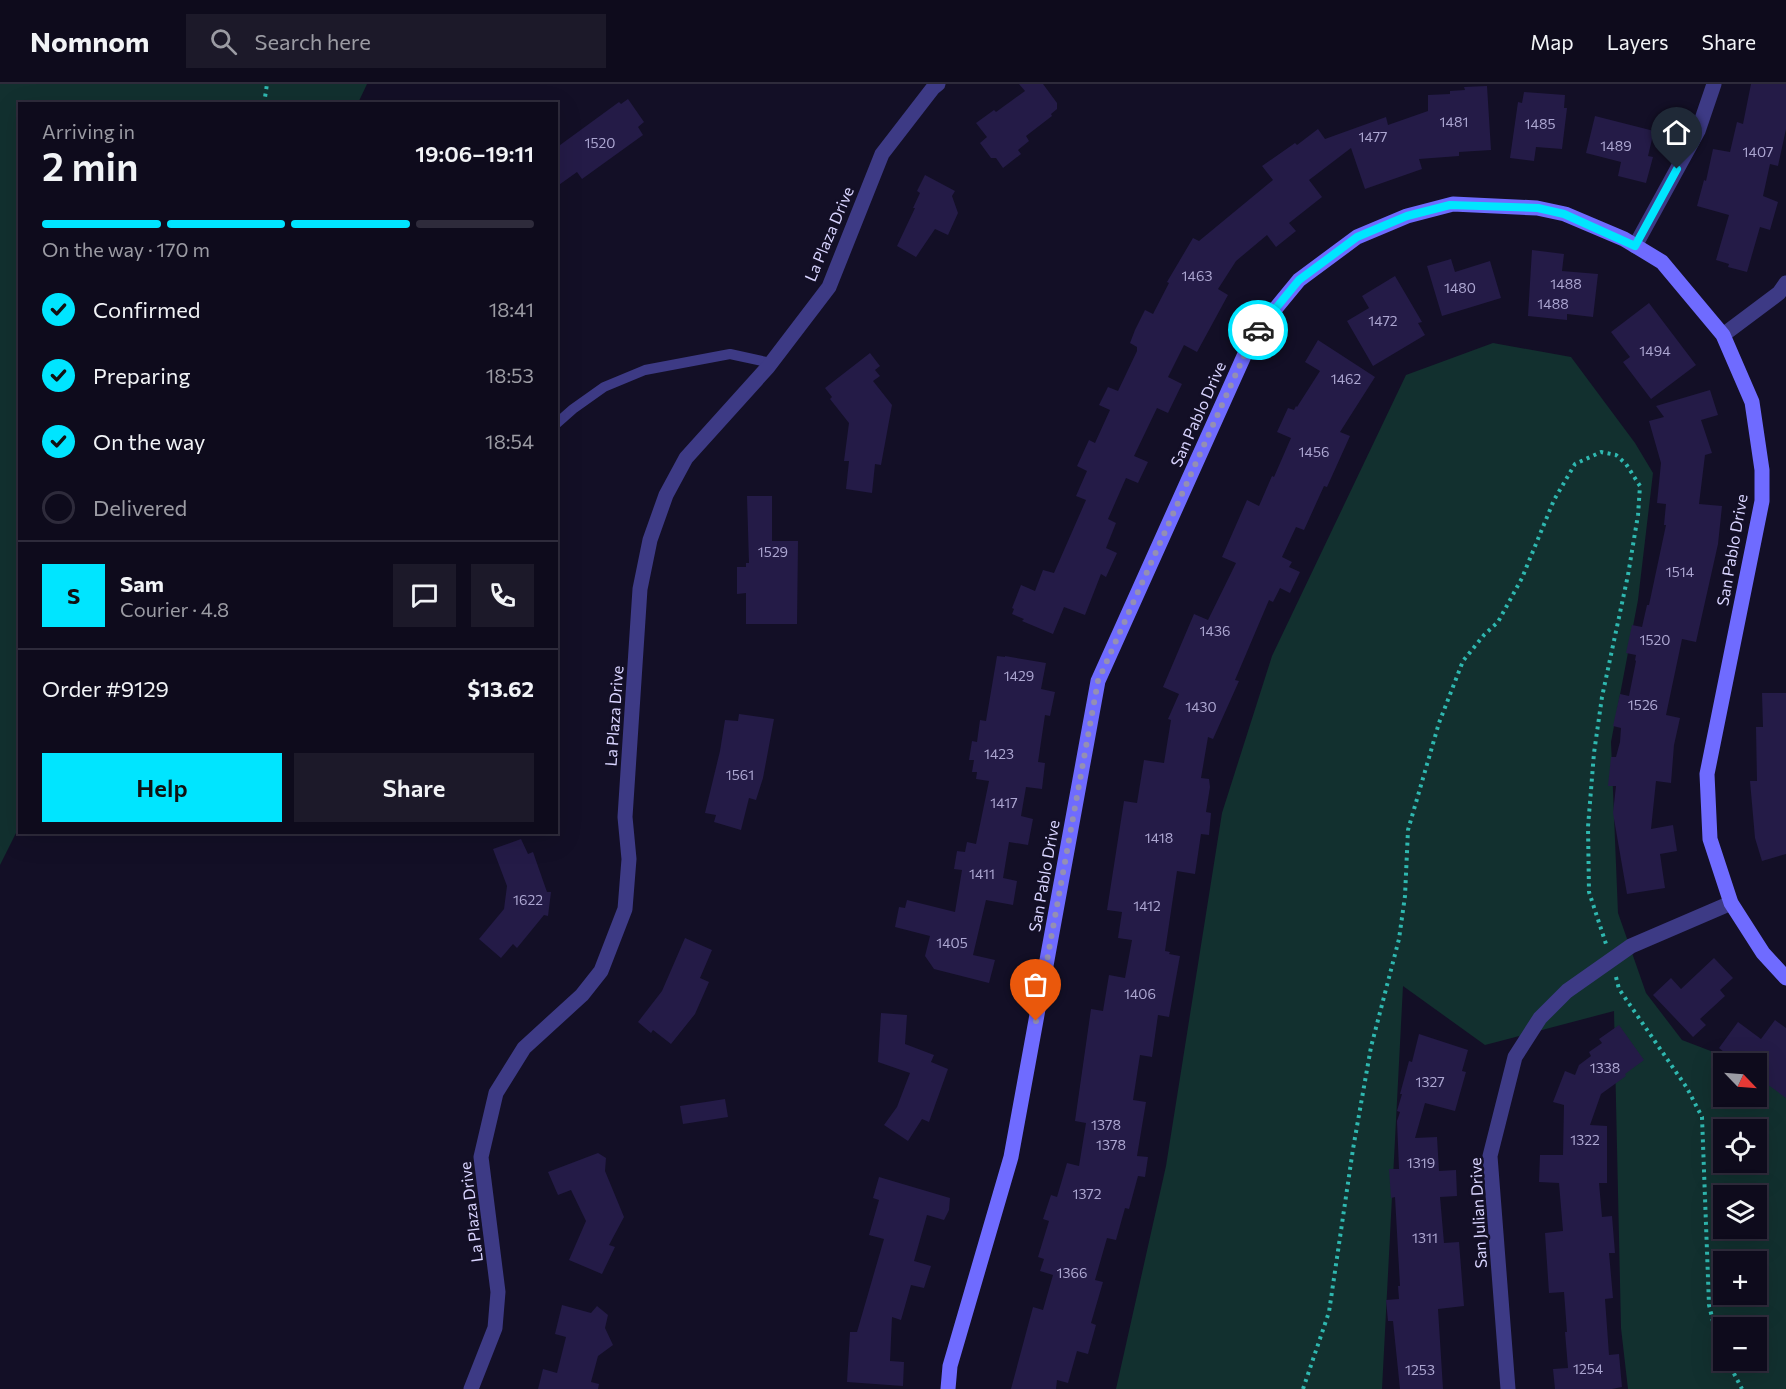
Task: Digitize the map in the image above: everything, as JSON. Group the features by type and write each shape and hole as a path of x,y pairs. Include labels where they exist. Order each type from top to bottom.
{"street":[{"name":"La Plaza Drive","path":"471,1389 495,1328 498,1292 481,1157 496,1094 524,1048 582,995 601,970 625,909 629,859 625,817 626,795 640,589 650,540 666,495 686,458 771,363 829,287 882,154 938,84"},
{"path":"1635,246 1698,131 1714,84"},
{"name":"San Pablo Drive","path":"948,1389 950,1366 1011,1157 1098,681 1253,336 1299,280 1357,237 1407,216 1450,205 1538,208 1564,214 1635,246 1662,262 1723,335 1752,402 1762,470 1762,501 1707,774 1710,839 1731,903 1763,953 1786,978"},
{"path":"1723,335 1779,293 1786,283"},
{"name":"San Julian Drive","path":"1508,1389 1490,1156 1515,1057 1540,1018 1567,991 1631,945 1731,903"}],"lane":[{"path":"558,422 603,387 645,370 730,354 771,363"}],"path":[{"path":"264,102 267,84"},
{"path":"1303,1389 1329,1312 1353,1149 1371,1047 1399,939 1405,896 1408,830 1439,723 1463,661 1498,622 1522,578 1554,500 1575,464 1601,452 1616,455 1626,464 1640,486 1638,515 1602,697 1594,753 1588,827 1589,892 1619,989 1687,1088 1702,1117 1709,1305 1713,1321"},
{"path":"1733,1371 1742,1389"}],"green space":[{"path":"0,84 367,84 358,102 18,102 18,829 0,865"},
{"path":"1493,343 1571,357 1635,443 1653,473 1638,600 1611,742 1618,913 1646,993 1682,1040 1716,1053 1713,1053 1713,1107 1767,1107 1767,1075 1786,1087 1786,1389 1628,1389 1621,1328 1614,1011 1485,1045 1403,986 1382,1389 1116,1389 1166,1166 1222,813 1272,656 1406,375"}],"building":[{"path":"1019,84 1043,84 1057,103 1057,109 1051,114 1052,116 1026,136 1029,141 1018,150 1021,154 1003,168 996,158 991,158 980,143 987,137 976,123 1025,91"},
{"path":"1751,84 1786,84 1786,129 1778,166 1770,164 1763,196 1778,202 1770,230 1760,227 1747,272 1728,267 1729,264 1716,260 1729,215 1697,206 1704,180 1706,181 1713,149 1730,152 1737,122 1743,124"},
{"path":"1487,86 1491,150 1459,152 1459,156 1419,159 1422,169 1365,189 1351,148 1309,180 1322,197 1289,223 1296,231 1276,247 1267,235 1236,261 1218,289 1228,295 1197,352 1184,345 1168,377 1182,384 1168,413 1157,408 1134,456 1148,462 1138,483 1126,478 1108,519 1116,523 1106,548 1117,553 1106,577 1101,574 1085,615 1064,607 1053,634 1022,621 1024,619 1012,614 1021,585 1035,591 1043,570 1054,573 1086,500 1076,496 1087,471 1077,466 1089,440 1095,443 1110,410 1099,405 1108,387 1118,391 1137,351 1137,347 1130,343 1135,330 1145,310 1153,314 1169,283 1167,282 1193,238 1199,241 1273,180 1262,166 1318,129 1325,139 1386,117 1388,125 1428,111 1428,95 1450,94 1450,91 1465,90 1464,87"},
{"path":"1524,92 1565,95 1564,108 1567,108 1562,149 1536,147 1534,161 1510,158 1518,102 1522,103"},
{"path":"628,99 644,122 638,127 643,135 582,179 577,172 558,186 558,147 619,102 621,104"},
{"path":"1595,116 1654,131 1648,156 1653,157 1646,183 1618,176 1621,162 1586,153"},
{"path":"925,175 955,191 952,196 958,213 948,235 935,229 916,257 897,246 915,208 913,208 920,193 917,191"},
{"path":"1532,250 1564,254 1562,271 1598,274 1593,317 1567,314 1567,320 1528,316"},
{"path":"1451,259 1455,272 1490,261 1501,298 1442,316 1427,266"},
{"path":"1395,276 1422,322 1418,323 1425,335 1373,366 1347,321 1369,308 1362,296"},
{"path":"1649,303 1696,365 1651,399 1623,362 1630,357 1611,332"},
{"path":"1318,340 1375,377 1340,432 1350,436 1327,487 1324,486 1304,530 1296,527 1282,557 1292,562 1289,567 1300,572 1290,593 1280,588 1273,602 1269,600 1235,680 1239,681 1213,739 1208,737 1201,778 1209,779 1206,812 1211,813 1209,835 1201,834 1195,874 1177,871 1165,951 1180,956 1169,1017 1158,1015 1152,1057 1140,1055 1133,1100 1146,1102 1137,1156 1148,1157 1145,1177 1138,1176 1129,1209 1125,1208 1116,1240 1107,1238 1095,1280 1103,1282 1091,1323 1096,1325 1088,1354 1077,1351 1068,1383 1057,1380 1056,1389 1011,1389 1033,1307 1043,1310 1053,1275 1040,1271 1044,1259 1038,1257 1049,1221 1043,1219 1051,1195 1057,1197 1067,1163 1079,1166 1086,1123 1075,1121 1091,1009 1103,1011 1109,975 1125,978 1132,940 1118,938 1122,912 1107,910 1124,801 1137,803 1144,760 1164,763 1171,720 1168,719 1179,694 1163,687 1194,614 1208,620 1236,563 1222,557 1247,500 1259,506 1272,476 1274,477 1291,438 1277,432 1288,408 1294,410 1297,407 1320,371 1305,362"},
{"path":"870,353 880,366 875,370 880,376 873,381 892,405 881,465 875,464 872,493 846,489 849,461 844,461 849,423 830,399 832,397 825,388"},
{"path":"1710,390 1718,415 1701,420 1712,453 1705,455 1699,504 1722,506 1718,544 1696,642 1682,639 1666,715 1680,718 1674,745 1671,783 1656,781 1651,829 1673,825 1677,851 1660,854 1665,888 1627,894 1613,813 1616,786 1608,786 1611,757 1616,757 1620,742 1621,728 1613,726 1620,694 1629,696 1636,661 1636,655 1626,653 1632,625 1642,627 1666,525 1664,525 1666,504 1657,503 1661,463 1649,421 1664,417 1656,406"},
{"path":"747,496 772,496 772,541 798,541 797,624 746,624 746,593 737,594 737,567 746,567 746,563 749,563"},
{"path":"997,656 1046,663 1041,689 1055,692 1050,716 1045,715 1038,762 1045,763 1042,789 1026,787 1021,816 1033,819 1028,845 1009,842 1003,878 1017,881 1013,905 986,900 973,955 995,960 989,983 934,969 925,956 930,936 895,927 899,907 905,908 907,900 955,912 962,870 954,869 957,851 965,852 967,842 976,844 989,781 976,779 977,772 972,772 974,760 969,760 972,741 977,742 980,720 986,721"},
{"path":"1762,693 1786,693 1786,854 1762,861 1755,838 1750,781 1757,781 1756,727 1763,727"},
{"path":"739,714 774,719 763,778 756,800 749,798 741,830 714,822 716,815 705,813 725,720 738,721"},
{"path":"521,839 528,854 533,852 547,892 551,892 548,916 544,915 517,948 513,944 501,958 479,939 504,909 507,886 493,849"},
{"path":"685,938 712,950 700,978 709,982 695,1014 671,1044 653,1030 651,1033 638,1022 662,991"},
{"path":"1714,958 1733,978 1720,990 1725,996 1700,1019 1706,1025 1693,1037 1653,995 1671,978 1681,989"},
{"path":"881,1013 907,1015 905,1044 934,1055 931,1062 948,1069 929,1122 922,1119 908,1141 884,1125 897,1107 910,1073 878,1062"},
{"path":"1775,1020 1786,1028 1786,1098 1767,1084 1767,1053 1725,1053 1719,1048 1738,1022 1761,1039"},
{"path":"1619,1025 1644,1060 1601,1094 1590,1125 1607,1126 1607,1183 1599,1183 1602,1217 1612,1216 1615,1253 1609,1253 1613,1298 1605,1299 1609,1355 1619,1354 1622,1387 1555,1389 1553,1369 1568,1368 1565,1332 1567,1332 1564,1292 1549,1293 1545,1233 1563,1231 1559,1183 1539,1182 1540,1155 1563,1155 1564,1105 1553,1102 1565,1071 1575,1075 1579,1065 1591,1056 1589,1052 1602,1043 1599,1039"},
{"path":"1419,1034 1468,1050 1462,1071 1466,1072 1455,1111 1425,1103 1415,1138 1437,1137 1439,1171 1456,1170 1457,1196 1440,1197 1444,1243 1459,1242 1464,1306 1438,1309 1443,1389 1400,1389 1393,1321 1388,1321 1386,1300 1399,1299 1398,1286 1400,1286 1395,1197 1391,1198 1389,1169 1399,1169 1397,1121 1400,1112 1397,1111 1409,1061 1412,1062"},
{"path":"725,1099 728,1117 683,1124 680,1106"},
{"path":"598,1153 606,1158 605,1171 624,1217 609,1245 615,1247 602,1274 569,1260 586,1221 571,1190 558,1195 548,1172"},
{"path":"879,1177 950,1198 949,1210 944,1220 927,1215 914,1261 931,1266 924,1288 911,1285 901,1320 892,1317 890,1361 904,1362 903,1386 847,1382 850,1332 857,1332 884,1239 869,1235 879,1200 873,1198"},
{"path":"562,1305 591,1313 597,1306 608,1315 605,1328 613,1345 598,1356 591,1382 599,1384 598,1389 538,1389 543,1369 557,1373 566,1337 555,1334"}],"way so far":[{"path":"1036,1021 1098,681 1253,336 1258,330"}],"route":[{"path":"1258,330 1299,280 1357,237 1407,216 1453,204 1538,208 1564,214 1624,239 1635,246 1677,169"}]}
